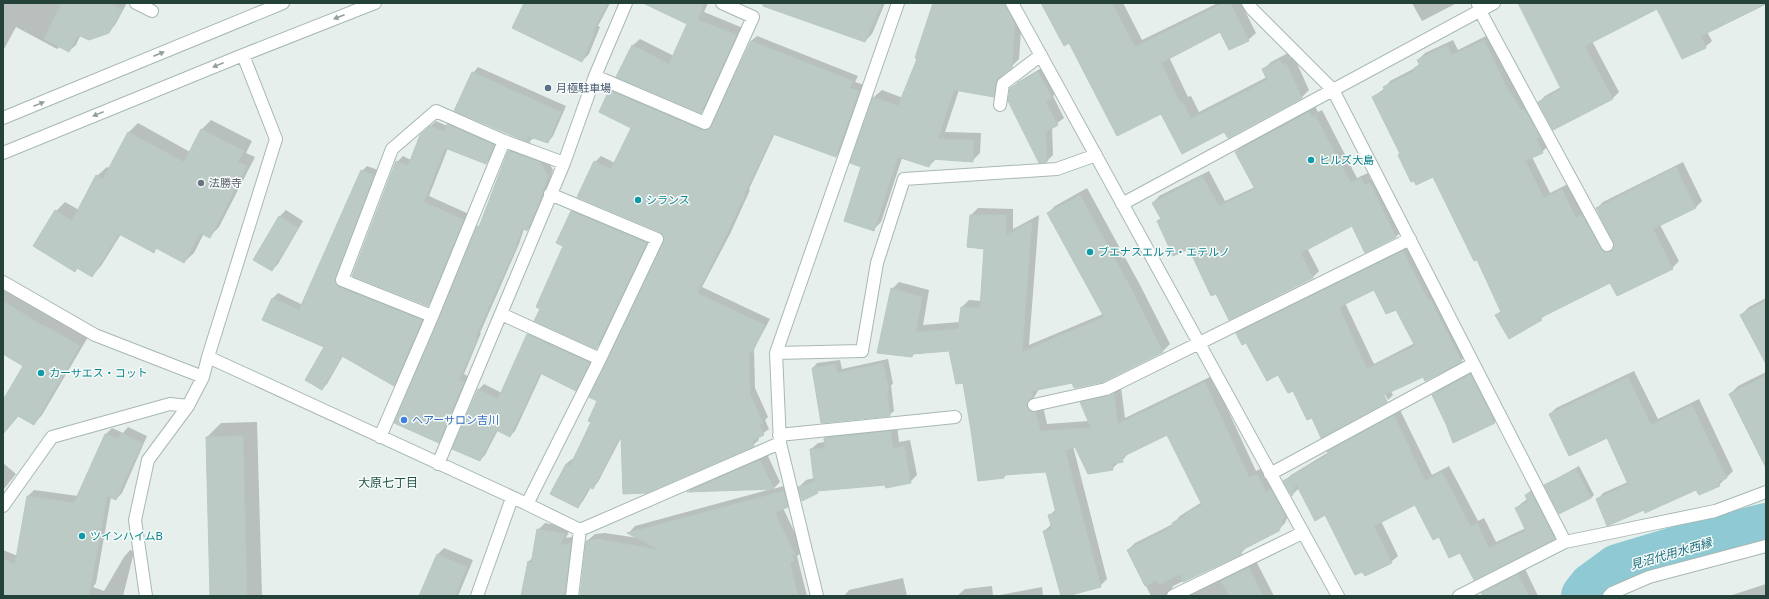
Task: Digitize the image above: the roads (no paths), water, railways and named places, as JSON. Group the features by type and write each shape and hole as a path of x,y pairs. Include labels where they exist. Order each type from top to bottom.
{"street":[{"path":"136,3 152,11"},
{"path":"3,118 283,3"},
{"path":"3,153 375,3"},
{"path":"438,464 564,163 595,76 626,3"},
{"path":"595,76 705,123 753,17 722,3"},
{"path":"817,596 780,439 776,353 898,3"},
{"path":"1012,3 1338,596"},
{"path":"1248,3 1252,9 1333,90 1565,542"},
{"path":"1122,204 1333,90 1479,7 1494,3"},
{"path":"1479,7 1607,245"},
{"path":"146,596 135,520 148,460 188,406 203,377 276,139 243,55"},
{"path":"1000,105 1003,84 1041,55"},
{"path":"432,316 342,280 392,149 436,111 504,141 564,163"},
{"path":"380,437 432,316 504,141"},
{"path":"776,353 862,350 877,263 904,179 1057,169 1096,155"},
{"path":"527,504 600,359 657,239 550,194"},
{"path":"1034,405 1106,389 1198,342 1410,239"},
{"path":"3,282 96,335 203,377"},
{"path":"502,314 600,359"},
{"path":"208,357 527,504 580,530"},
{"path":"1270,474 1473,364"},
{"path":"3,506 52,437 170,404 188,406"},
{"path":"580,530 780,439 955,417"},
{"path":"1459,596 1565,542 1716,511 1766,492"},
{"path":"477,596 512,498"},
{"path":"572,596 580,530"},
{"path":"1173,596 1302,533"},
{"path":"1609,596 1612,593 1649,577 1766,546"}],"waterway":[{"name":"見沼代用水西縁","path":"1585,596 1592,587 1618,568 1681,549 1766,527"}],"place":[{"name":"月極駐車場","path":"548,88"},
{"name":"ヒルズ大島","path":"1311,160"},
{"name":"法勝寺","path":"201,183"},
{"name":"シランス","path":"638,200"},
{"name":"ブエナスエルテ・エテルノ","path":"1090,252"},
{"name":"カーサエス・コット","path":"41,373"},
{"name":"ヘアーサロン吉川","path":"404,420"},
{"name":"ツインハイムB","path":"82,536"}],"district":[{"name":"大原七丁目","path":"388,483"}]}
